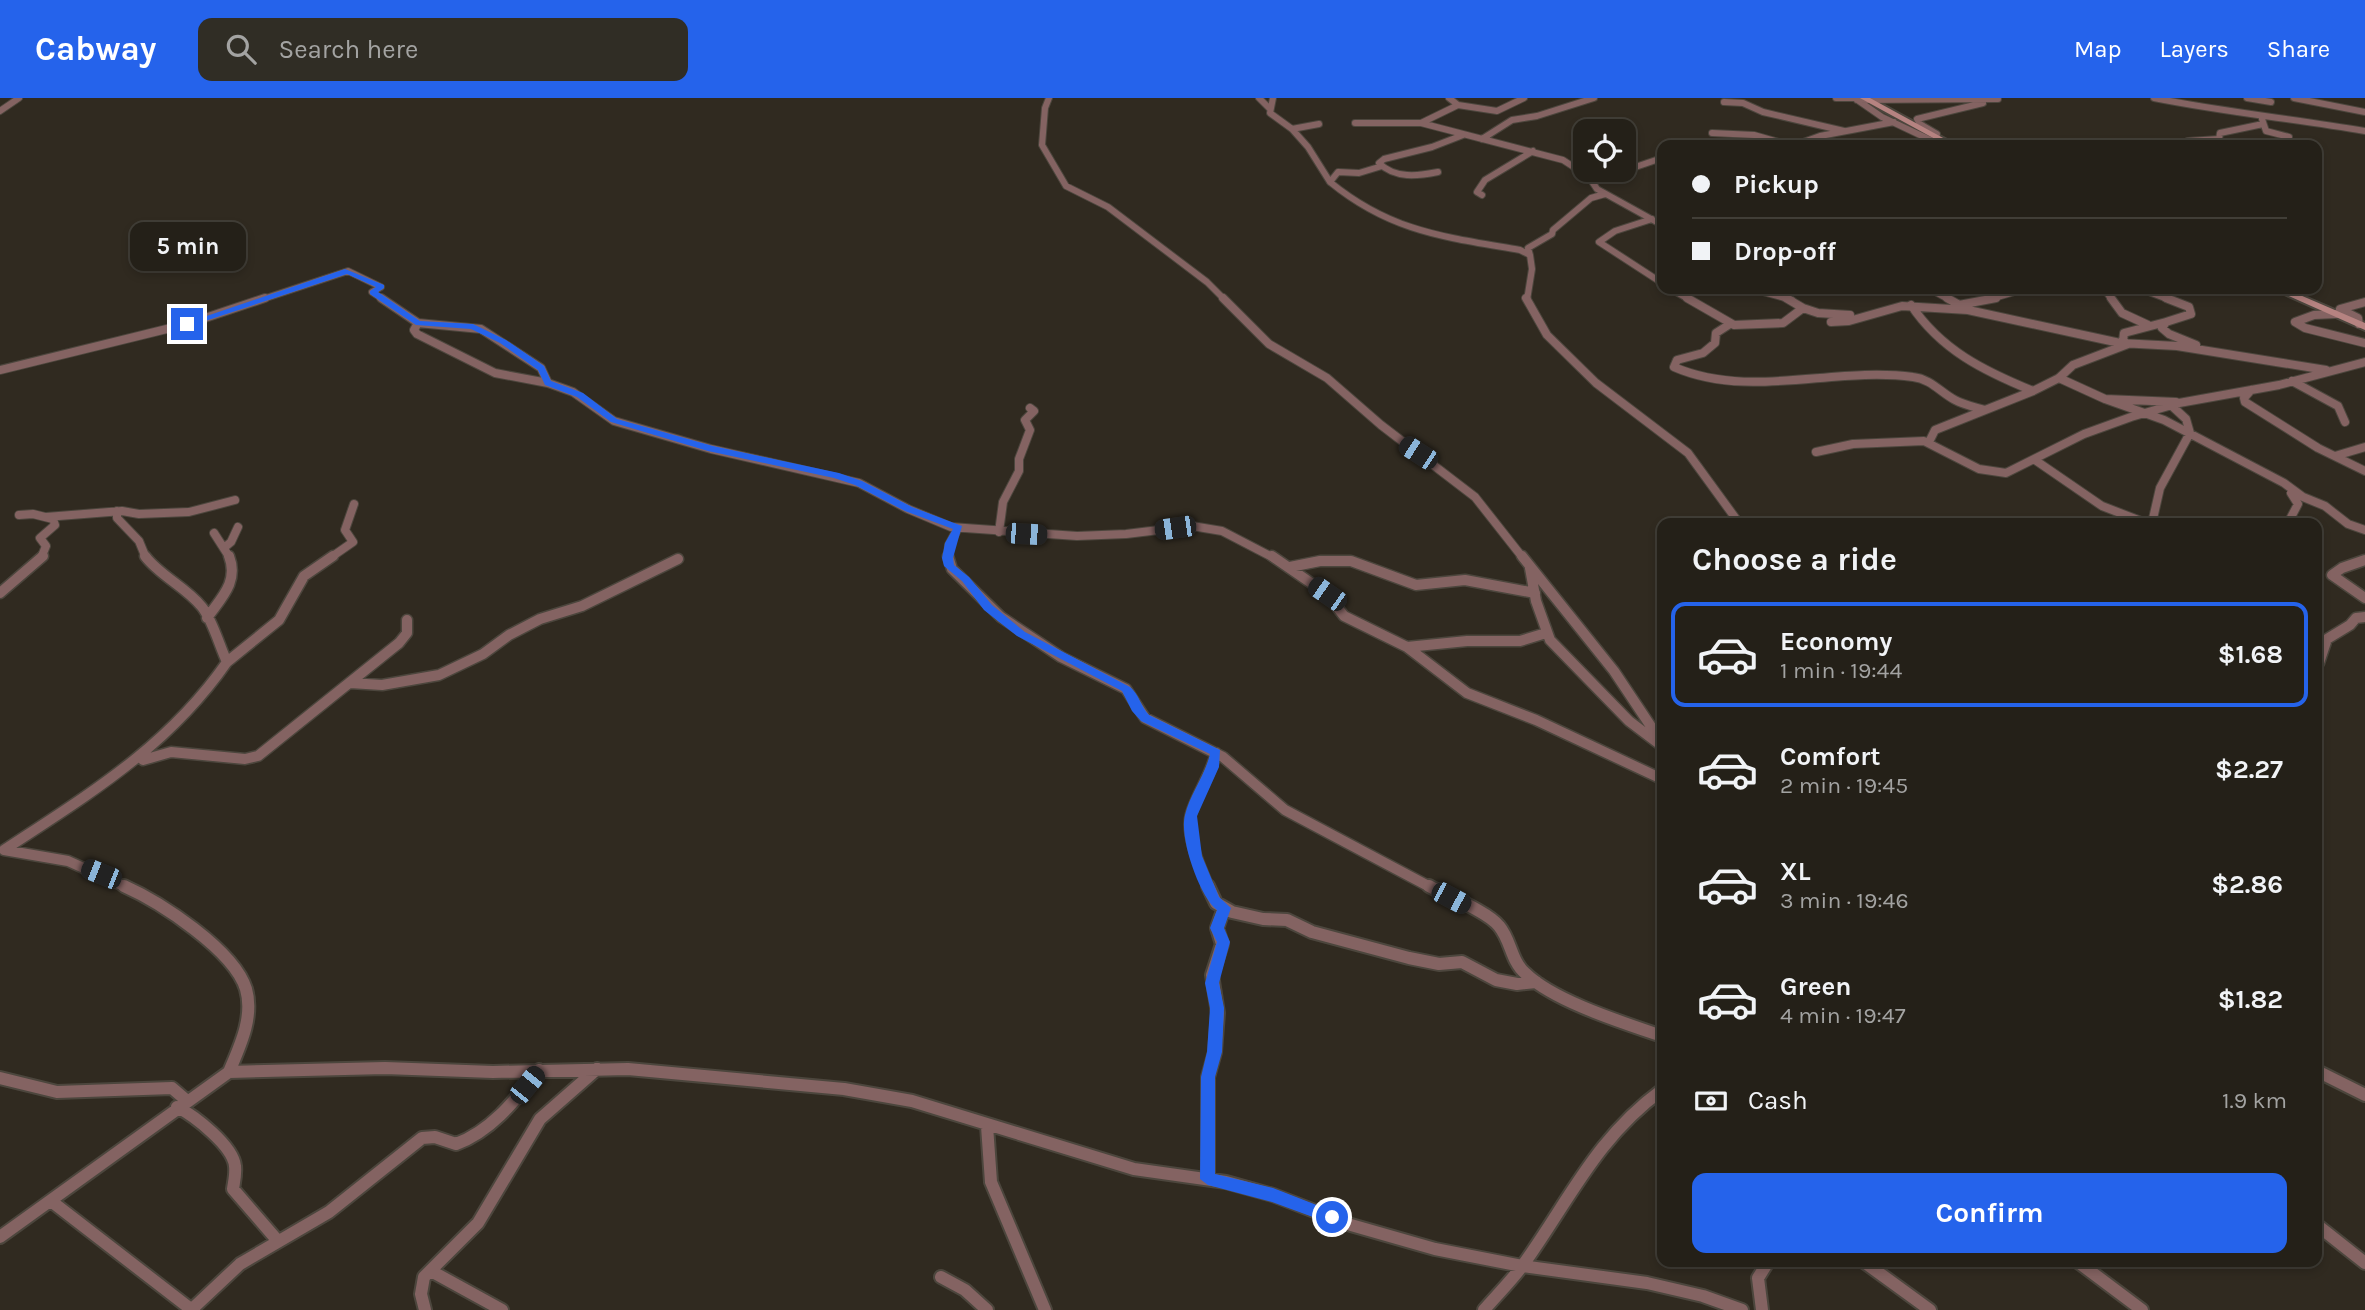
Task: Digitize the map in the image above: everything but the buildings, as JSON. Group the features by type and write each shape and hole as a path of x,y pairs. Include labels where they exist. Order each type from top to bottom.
{"main road":[{"path":"1860,99 1934,140"},
{"path":"2290,294 2362,325"}],"street":[{"path":"0,111 19,98"},
{"path":"1049,98 1045,108 1042,145 1066,186 1108,207 1219,292 1269,344 1327,378 1403,443 1475,497 1614,671 1657,737"},
{"path":"1259,98 1270,109 1270,113 1292,129 1330,182 1357,204 1382,217 1448,237 1520,250 1531,255"},
{"path":"1270,109 1273,106 1273,98"},
{"path":"1449,98 1458,105 1494,111 1514,119"},
{"path":"1494,111 1524,98"},
{"path":"1482,139 1514,119 1538,116 1594,98"},
{"path":"1836,98 2001,99"},
{"path":"2154,98 2365,131"},
{"path":"2247,98 2271,100 2271,116"},
{"path":"2294,98 2365,112"},
{"path":"1860,99 1864,107 1934,140"},
{"path":"1938,140 1937,134 1920,124 1917,119 2001,99"},
{"path":"1724,102 1742,103 1758,110 1844,131"},
{"path":"1421,123 1458,105"},
{"path":"2263,116 2263,124 2268,132 2290,138 2288,140"},
{"path":"1812,140 1894,122"},
{"path":"1355,123 1421,123 1533,151 1563,160 1573,167"},
{"path":"1292,129 1319,124"},
{"path":"1882,124 1903,126"},
{"path":"2204,140 2219,139 2220,133 2263,124"},
{"path":"1712,133 1754,135 1772,140"},
{"path":"1382,166 1379,163 1384,159 1432,147 1464,135"},
{"path":"1482,195 1477,192 1485,180 1533,151"},
{"path":"1636,167 1651,159 1657,159"},
{"path":"1321,167 1359,173 1382,166 1413,177 1438,172"},
{"path":"1330,182 1332,176 1340,172"},
{"path":"1594,182 1597,189 1657,222"},
{"path":"1605,194 1587,202 1553,230 1552,234 1528,248 1532,269 1526,298 1541,328 1596,383 1688,453 1735,518"},
{"path":"1653,219 1601,237 1599,242 1657,278"},
{"path":"0,370 187,324 346,271 381,286 372,292 418,323 481,329 541,368 548,383"},
{"path":"1679,294 1730,324"},
{"path":"1771,294 1793,300 1803,308 1830,314 1864,315"},
{"path":"1940,294 1968,310"},
{"path":"1959,304 2011,294"},
{"path":"2108,294 2122,313 2210,351"},
{"path":"2128,344 2123,341 2123,336 2134,329 2188,316 2192,310 2155,294"},
{"path":"2362,325 2358,318 2340,309 2365,302"},
{"path":"1911,305 1919,319 1940,342 1959,356 2033,391"},
{"path":"1831,322 1911,305 1968,310 2059,332 2128,344 2177,346 2330,371"},
{"path":"1803,308 1783,323 1730,324 1716,333 1715,343 1703,354 1677,360 1674,367 1691,375 1750,380 1914,376 1937,384 1955,400 1985,410"},
{"path":"1892,308 1919,319"},
{"path":"2336,314 2314,315 2295,321 2305,328 2365,344"},
{"path":"2166,322 2162,328 2167,333"},
{"path":"418,323 414,330 417,334 485,369 548,383 580,395 614,421 711,449 836,475 859,483 908,509 958,528 1104,536 1200,525 1237,537 1290,567 1327,594 1344,616 1407,648 1467,693 1536,720 1657,777"},
{"path":"2134,329 2167,333"},
{"path":"1930,442 1935,430 2033,391 2059,378 2083,360 2128,344"},
{"path":"1816,452 1853,444 1930,442 1974,467 2006,473 2084,434 2176,404 2292,381 2365,362"},
{"path":"2059,378 2190,433 2279,480 2303,497 2325,506 2348,524 2365,530"},
{"path":"2292,381 2338,406 2344,422"},
{"path":"2251,390 2244,398 2245,402 2263,411 2292,434 2365,471"},
{"path":"2105,399 2176,404"},
{"path":"2153,518 2154,504 2164,479 2190,433 2186,419 2176,404"},
{"path":"999,532 1003,502 1019,471 1019,459 1028,438 1030,430 1025,420 1034,411 1030,408"},
{"path":"2335,456 2365,447"},
{"path":"2035,460 2102,506 2133,518"},
{"path":"2279,480 2298,500 2290,518"},
{"path":"19,515 46,517 117,511 139,514 189,512 235,500"},
{"path":"2,851 132,764 175,728 211,686 227,662 279,620 304,576 353,542 345,530 354,504"},
{"path":"117,511 120,522 139,541 146,560 198,601 228,657 227,662"},
{"path":"0,593 46,551 40,538 55,522 46,517"},
{"path":"225,547 231,542 238,527"},
{"path":"958,528 950,543 947,558 950,566 965,579 988,607 1021,634 1126,689 1136,709 1145,718 1216,753 1240,770 1264,796 1285,810 1494,921 1506,936 1519,966 1536,982 1657,1034"},
{"path":"207,618 232,583 233,571 229,551 214,533"},
{"path":"350,683 382,685 439,676 540,619 582,606 678,559"},
{"path":"2365,560 2342,568 2332,575 2365,598"},
{"path":"1290,567 1320,561 1351,561 1416,585 1465,580 1535,593"},
{"path":"1530,564 1546,633 1578,670 1629,721 1657,741"},
{"path":"2322,655 2328,639 2356,618 2365,617"},
{"path":"132,764 171,752 253,758 263,753 404,638 407,633 407,620"},
{"path":"1407,648 1467,641 1520,641 1546,633"},
{"path":"1216,753 1199,800 1192,810 1191,826 1195,856 1214,900 1224,908 1263,919 1287,920 1312,932 1409,958 1439,964 1462,962 1496,980 1517,984 1536,982"},
{"path":"0,1237 229,1072 239,1052 248,1016 246,989 234,965 183,920 130,889 68,861 2,851"},
{"path":"1208,1179 1208,1077 1215,1052 1217,1008 1212,983 1215,965 1222,953 1223,942 1217,928 1224,908"},
{"path":"229,1072 385,1068 597,1069 786,1082 844,1089 912,1101 1134,1169 1208,1179 1273,1195 1351,1225 1435,1250 1522,1266 1647,1283 1703,1296 1742,1310"},
{"path":"425,1310 421,1285 431,1271 478,1223 525,1140 540,1119 597,1069"},
{"path":"51,1201 192,1310 240,1264 277,1240 330,1212 422,1138 435,1138 449,1143 467,1140 516,1098 538,1070"},
{"path":"2322,1074 2365,1095"},
{"path":"0,1078 57,1092 172,1088 182,1104 234,1160 236,1171 233,1189 277,1240"},
{"path":"1484,1310 1522,1266 1595,1151 1642,1103 1657,1093"},
{"path":"987,1126 991,1182 1045,1310"},
{"path":"2322,1229 2365,1263"},
{"path":"1762,1310 1757,1293 1763,1267"},
{"path":"1871,1267 1930,1310"},
{"path":"2085,1267 2142,1310"},
{"path":"431,1271 502,1310"},
{"path":"941,1277 965,1290 987,1310"}],"route":[{"path":"187,324 348,271 381,286 372,292 418,323 473,327 503,341 541,368 548,383 580,395 614,421 711,449 836,475 859,483 944,525 958,528 950,543 947,558 950,566 965,579 988,607 1021,634 1051,652 1126,689 1136,709 1145,718 1216,753 1213,767 1191,816 1195,856 1214,900 1224,908 1217,928 1223,942 1222,953 1215,965 1212,983 1217,1008 1215,1052 1208,1077 1208,1179 1273,1195 1332,1217"}]}
